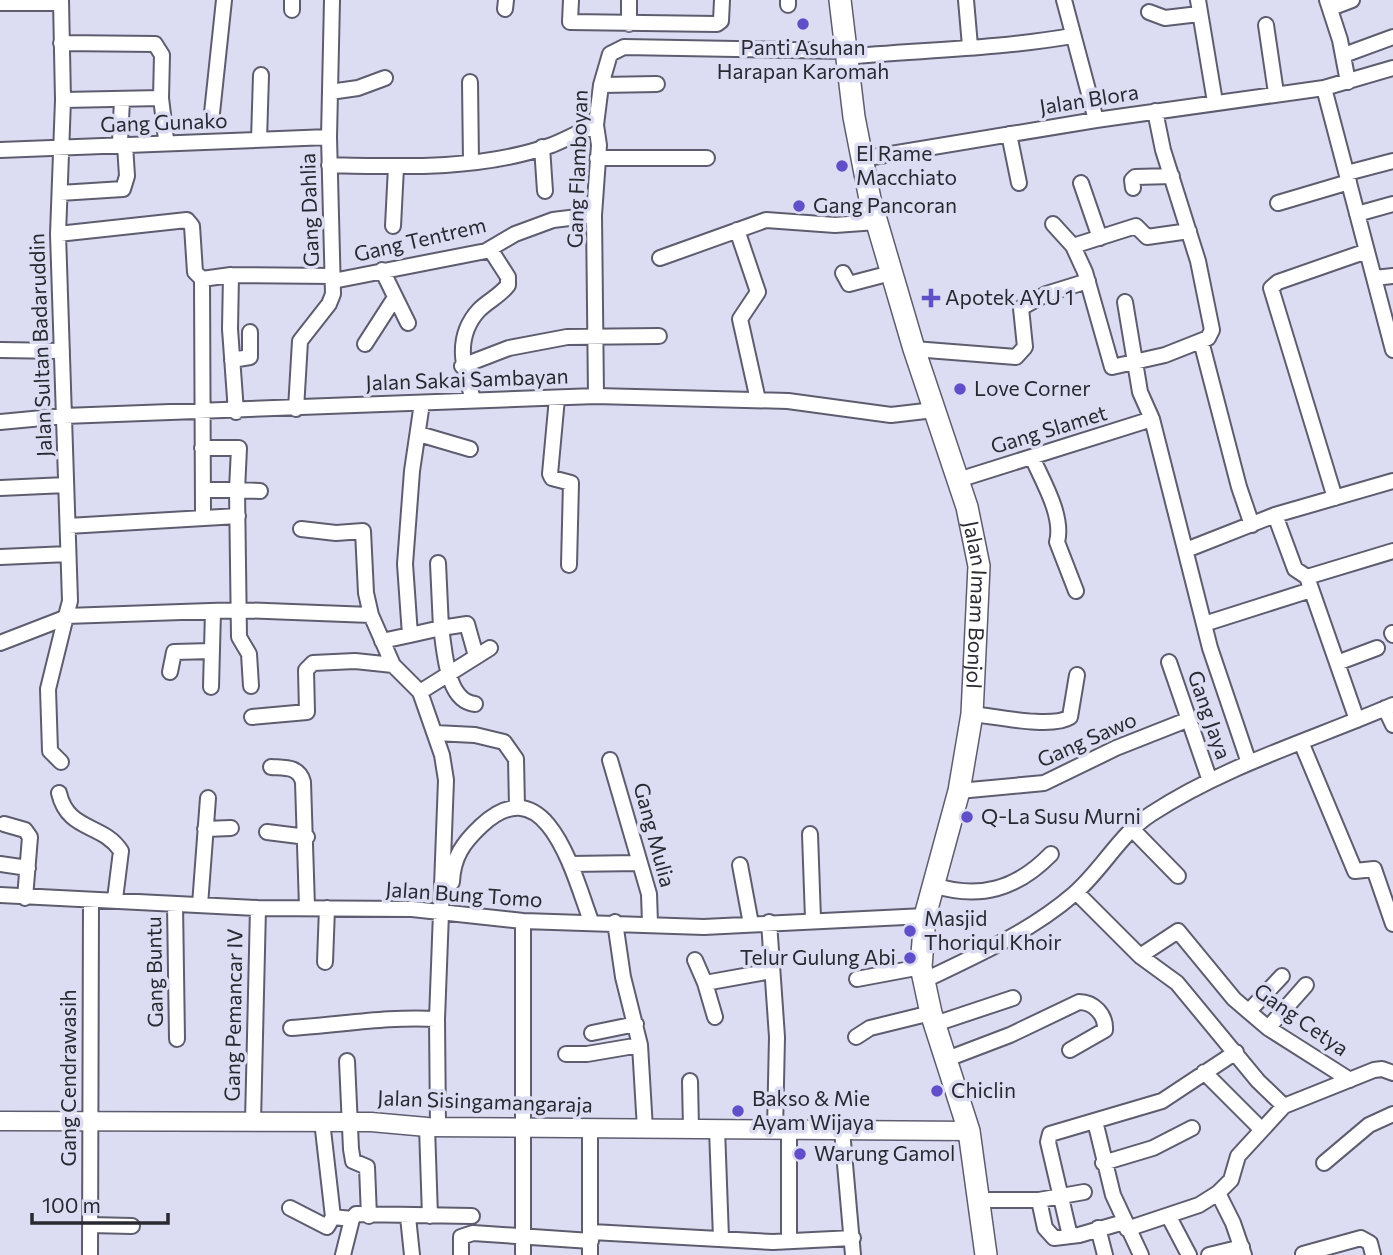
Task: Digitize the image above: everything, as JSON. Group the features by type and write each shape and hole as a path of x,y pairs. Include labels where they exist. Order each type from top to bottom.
{"highway":[{"name":"Jalan Imam Bonjol","path":"840,0 845,54 862,159 877,222 914,349 958,480 974,534 979,566 972,714 959,791 925,916 922,974 933,1019 969,1131 986,1255"}],"main road":[{"name":"Jalan Sisingamangaraja","path":"0,1121 322,1121 433,1127 969,1131"}],"street":[{"path":"212,113 224,0"},
{"name":"Gang Dahlia","path":"296,409 300,341 329,304 333,279 329,137 332,0"},
{"path":"571,0 570,22 629,24 717,24 721,20 722,0"},
{"path":"629,0 629,24"},
{"path":"966,0 970,46"},
{"path":"1065,0 1072,36 1096,120"},
{"path":"1348,82 1344,55 1329,4 1352,0"},
{"path":"0,3 61,1"},
{"name":"Jalan Sultan Badaruddin","path":"61,1 62,100 58,234 70,601 47,705 50,751 61,762"},
{"path":"1150,12 1165,18 1198,7 1215,102"},
{"path":"1266,25 1276,93"},
{"name":"Gang Flamboyan","path":"596,396 596,125 601,85 610,54 624,47 845,54 1022,45 1072,36"},
{"path":"1344,55 1393,37"},
{"path":"61,43 155,44 162,55 161,98 166,139"},
{"name":"Jalan Blora","path":"862,159 1096,120 1324,88 1393,68"},
{"path":"258,140 261,75"},
{"path":"330,92 358,88 385,78"},
{"path":"470,82 471,162"},
{"path":"601,85 657,84"},
{"path":"1324,88 1393,348"},
{"path":"62,100 161,98"},
{"path":"60,193 123,189 127,176 122,100"},
{"path":"1054,224 1073,246 1088,281 1108,363 1112,367 1134,363 1208,338 1212,330 1189,231 1155,111"},
{"path":"330,165 396,167 508,157 542,147 596,125"},
{"path":"1009,134 1020,183"},
{"name":"Gang Gunako","path":"0,150 123,143 329,137"},
{"path":"542,147 545,191"},
{"path":"597,158 707,158"},
{"path":"1278,203 1393,161"},
{"path":"393,226 396,167"},
{"path":"1133,188 1135,177 1172,176"},
{"path":"1080,183 1100,238"},
{"path":"1357,214 1393,204"},
{"name":"Gang Tentrem","path":"202,279 231,275 333,279 490,249 515,234 553,220 594,215"},
{"path":"58,234 187,220 192,226 195,272 202,279 203,511"},
{"path":"660,258 766,220 835,225 877,222"},
{"path":"1073,246 1136,226 1147,237 1189,231"},
{"path":"737,230 758,292 740,319 758,400"},
{"path":"473,399 462,366 462,345 467,328 476,313 508,285 508,277 490,249"},
{"path":"1335,498 1271,288 1278,282 1367,251"},
{"path":"382,270 408,323"},
{"path":"843,273 851,284 891,273"},
{"path":"231,275 232,360 236,412"},
{"path":"1374,278 1393,276"},
{"path":"914,349 1016,357 1025,346 1021,308 1046,294 1088,281"},
{"path":"365,344 394,299"},
{"path":"1125,302 1140,392 1152,419 1222,690 1249,763"},
{"path":"232,360 250,357 250,332"},
{"path":"462,366 509,348 567,337 659,336"},
{"path":"1201,341 1238,487 1252,525"},
{"path":"0,350 62,351"},
{"name":"Jalan Sakai Sambayan","path":"0,422 64,416 236,412 473,399 596,396 758,400 891,415 934,410"},
{"path":"557,398 550,474 552,478 571,483 569,565"},
{"path":"410,635 405,564 412,471 422,403"},
{"name":"Gang Slamet","path":"958,480 1152,419"},
{"path":"419,435 470,450"},
{"path":"202,448 239,448 239,637 249,654 251,686"},
{"path":"1032,457 1047,492 1059,533 1057,542 1076,591"},
{"path":"1186,550 1275,515 1393,481"},
{"path":"0,488 66,485"},
{"path":"204,490 260,491"},
{"path":"1275,515 1295,569 1309,584 1357,720"},
{"path":"68,526 238,516"},
{"path":"301,530 336,533 363,531 366,593 371,615 393,665 420,692 435,733 446,780 447,912"},
{"path":"1204,624 1393,551"},
{"path":"0,557 68,554"},
{"path":"438,563 441,628 449,674 463,699 475,704"},
{"path":"0,643 66,616 239,610 371,615"},
{"path":"211,687 213,611"},
{"path":"382,641 467,624 476,656"},
{"path":"420,692 490,648"},
{"path":"1337,663 1377,648"},
{"path":"170,672 174,652 212,651"},
{"path":"252,717 307,712 306,670 313,663 355,661 393,665"},
{"name":"Gang Jaya","path":"1169,662 1210,781"},
{"path":"972,714 1041,722 1068,719 1077,675"},
{"path":"857,979 922,974 1013,936 1076,892 1148,816 1210,781 1389,706 1393,725"},
{"name":"Gang Sawo","path":"959,791 1035,786 1116,748 1187,720"},
{"path":"435,733 475,735 504,742 516,759 517,807"},
{"path":"1301,742 1355,871 1374,869 1393,927"},
{"name":"Gang Mulia","path":"610,760 649,894 650,923"},
{"path":"271,766 294,769 301,774 307,836 307,907"},
{"path":"59,793 68,815 109,838 121,851 115,899"},
{"path":"200,905 208,798"},
{"path":"430,1216 437,1019 453,866 464,843 503,809 517,807 527,810 549,826 570,864 591,921"},
{"path":"4,824 28,833 25,898"},
{"path":"205,829 230,828"},
{"path":"1133,830 1178,876"},
{"path":"267,832 307,836"},
{"path":"810,834 813,919"},
{"path":"933,885 954,891 987,893 1020,882 1051,854"},
{"path":"570,864 639,863"},
{"path":"0,864 28,868"},
{"path":"740,865 751,924"},
{"path":"1076,892 1140,956 1177,984 1258,1081 1284,1106"},
{"name":"Jalan Bung Tomo","path":"0,895 258,908 447,912 523,921 591,921 704,927 813,919 925,916"},
{"name":"Gang Cendrawasih","path":"90,900 90,1255"},
{"name":"Gang Buntu","path":"175,904 177,1039"},
{"name":"Gang Pemancar IV","path":"253,1122 258,908"},
{"path":"325,962 327,908"},
{"path":"523,921 523,1253"},
{"path":"615,922 618,954 640,1045 645,1129"},
{"path":"769,922 789,1241"},
{"name":"Gang Cetya","path":"1140,956 1178,931 1249,1011 1268,1028 1350,1080"},
{"path":"695,960 715,1017"},
{"path":"705,983 771,971"},
{"path":"1249,1011 1282,976"},
{"path":"1268,1028 1306,985"},
{"path":"856,1037 870,1028 933,1019 1013,998"},
{"path":"947,1059 1079,1002 1087,1002 1100,1013 1105,1030 1070,1050"},
{"path":"291,1028 346,1025 363,1019 437,1019"},
{"path":"592,1033 636,1024"},
{"path":"566,1054 607,1052 640,1045"},
{"path":"1070,1236 1048,1142 1053,1131 1162,1101 1236,1052"},
{"path":"347,1061 353,1161 368,1170 369,1216"},
{"path":"1038,1200 1049,1235 1070,1236 1098,1228 1169,1217 1199,1205 1218,1193 1231,1180 1238,1156 1284,1106 1374,1070 1392,1070"},
{"path":"1204,1072 1261,1129"},
{"path":"690,1081 691,1129"},
{"path":"1324,1163 1369,1125 1393,1114"},
{"path":"290,1208 327,1227 333,1217 322,1121"},
{"path":"1095,1121 1103,1163 1140,1255"},
{"path":"590,1128 591,1243"},
{"path":"1103,1163 1153,1148 1192,1128"},
{"path":"717,1129 721,1237"},
{"path":"842,1130 853,1255"},
{"path":"980,1200 1038,1200 1084,1192"},
{"path":"1209,1255 1243,1251 1218,1193"},
{"path":"342,1255 352,1219 356,1214 408,1217 472,1216"},
{"path":"333,1217 352,1219"},
{"path":"408,1217 412,1255"},
{"path":"1169,1217 1189,1255"},
{"path":"90,1225 132,1226"},
{"path":"1098,1228 1105,1255"},
{"path":"461,1255 462,1235 591,1243 721,1237 753,1248 789,1241 853,1238"},
{"path":"1303,1254 1361,1238 1370,1243 1373,1255"}],"place":[{"name":"Panti Asuhan Harapan Karomah","path":"803,24"},
{"name":"El Rame Macchiato","path":"842,166"},
{"name":"Gang Pancoran","path":"799,206"},
{"name":"Apotek AYU 1","path":"931,298"},
{"name":"Love Corner","path":"960,389"},
{"name":"Q-La Susu Murni","path":"967,817"},
{"name":"Masjid Thoriqul Khoir","path":"910,931"},
{"name":"Telur Gulung Abi","path":"910,958"},
{"name":"Chiclin","path":"937,1091"},
{"name":"Bakso & Mie Ayam Wijaya","path":"738,1111"},
{"name":"Warung Gamol","path":"800,1154"}]}
